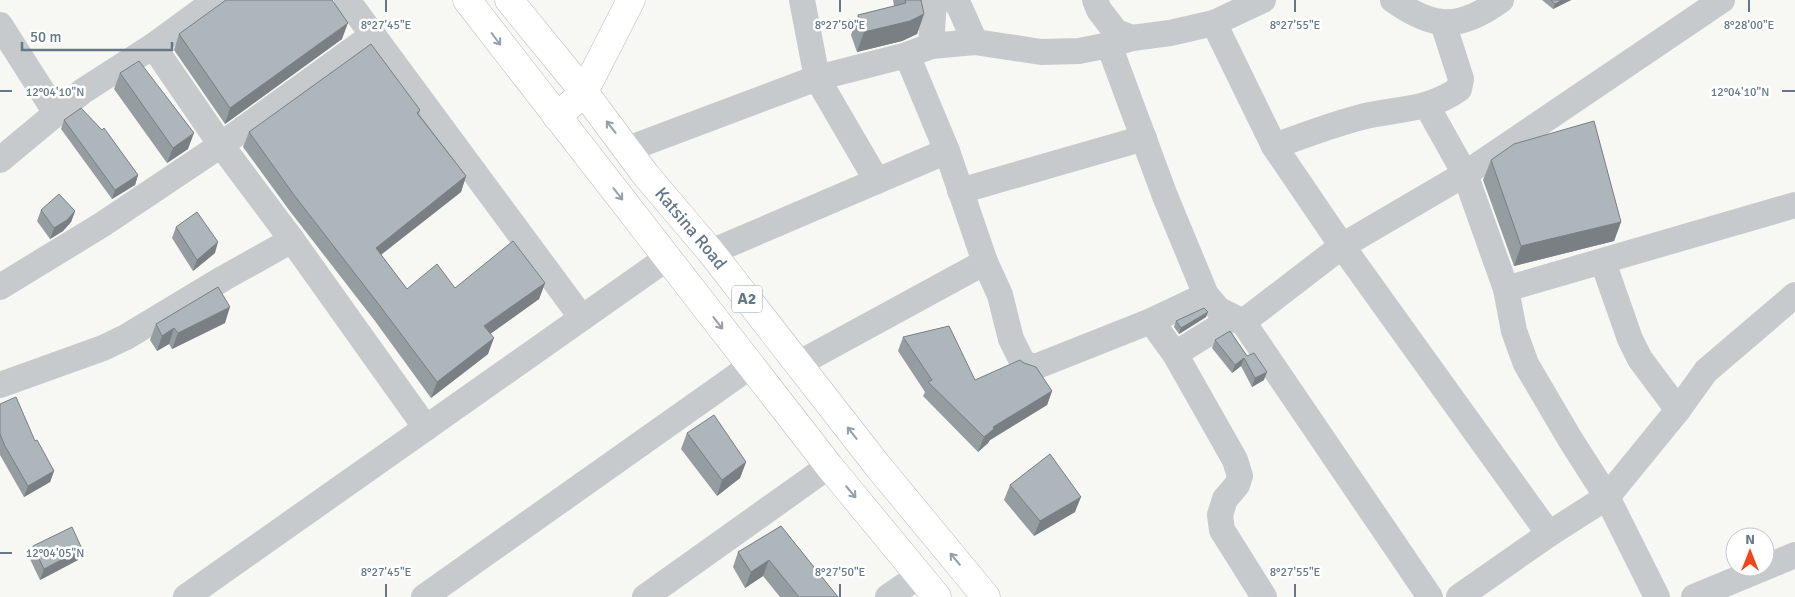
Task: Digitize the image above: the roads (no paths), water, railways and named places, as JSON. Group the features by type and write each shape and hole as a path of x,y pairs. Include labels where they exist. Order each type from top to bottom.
{"main road":[{"name":"A2","path":"467,0 829,466 937,597"},
{"name":"Katsina Road","path":"509,0 584,92 645,174 711,252 877,465 986,597"},
{"path":"557,116 584,92 631,0"}],"street":[{"path":"0,160 83,91 153,46 216,0"},
{"path":"347,0 582,318"},
{"path":"802,0 817,78 877,181"},
{"path":"931,46 934,0"},
{"path":"954,0 960,8 974,42"},
{"path":"1095,0 1099,10 1116,32 1121,42 1144,138 1165,196 1206,295 1219,310 1238,320 1430,597"},
{"path":"628,149 817,78 906,55 931,46 974,42 1041,52 1078,51 1170,33 1214,22 1263,0"},
{"path":"1393,0 1423,17 1443,22 1467,18 1488,9 1501,0"},
{"path":"1175,354 1238,320 1342,246 1465,174 1722,0"},
{"path":"1214,22 1274,146 1342,246 1549,534"},
{"path":"1274,146 1370,115 1427,106 1459,89 1461,79 1443,22"},
{"path":"0,25 56,113"},
{"path":"0,287 103,224 221,146 373,35"},
{"path":"153,46 221,146 292,240 426,428"},
{"path":"906,55 947,151 985,262 1000,295 1012,339 1023,363 1035,367 1151,321 1206,295"},
{"path":"1427,106 1465,174 1506,289 1514,331 1526,364 1607,497 1656,597"},
{"path":"960,191 1144,138"},
{"path":"711,252 947,151"},
{"path":"1506,289 1795,205"},
{"path":"3,379 103,348 126,337 292,240"},
{"path":"186,597 667,258"},
{"path":"798,364 985,262"},
{"path":"1602,262 1630,339 1661,390 1678,410"},
{"path":"1459,597 1549,534 1607,497 1678,410 1706,371 1795,295"},
{"path":"1151,321 1175,354 1235,460 1240,476 1237,484 1225,499 1220,515 1222,530 1264,597"},
{"path":"424,597 752,365"},
{"path":"644,597 829,466"},
{"path":"1694,597 1795,555"},
{"path":"888,597 920,575"}]}
